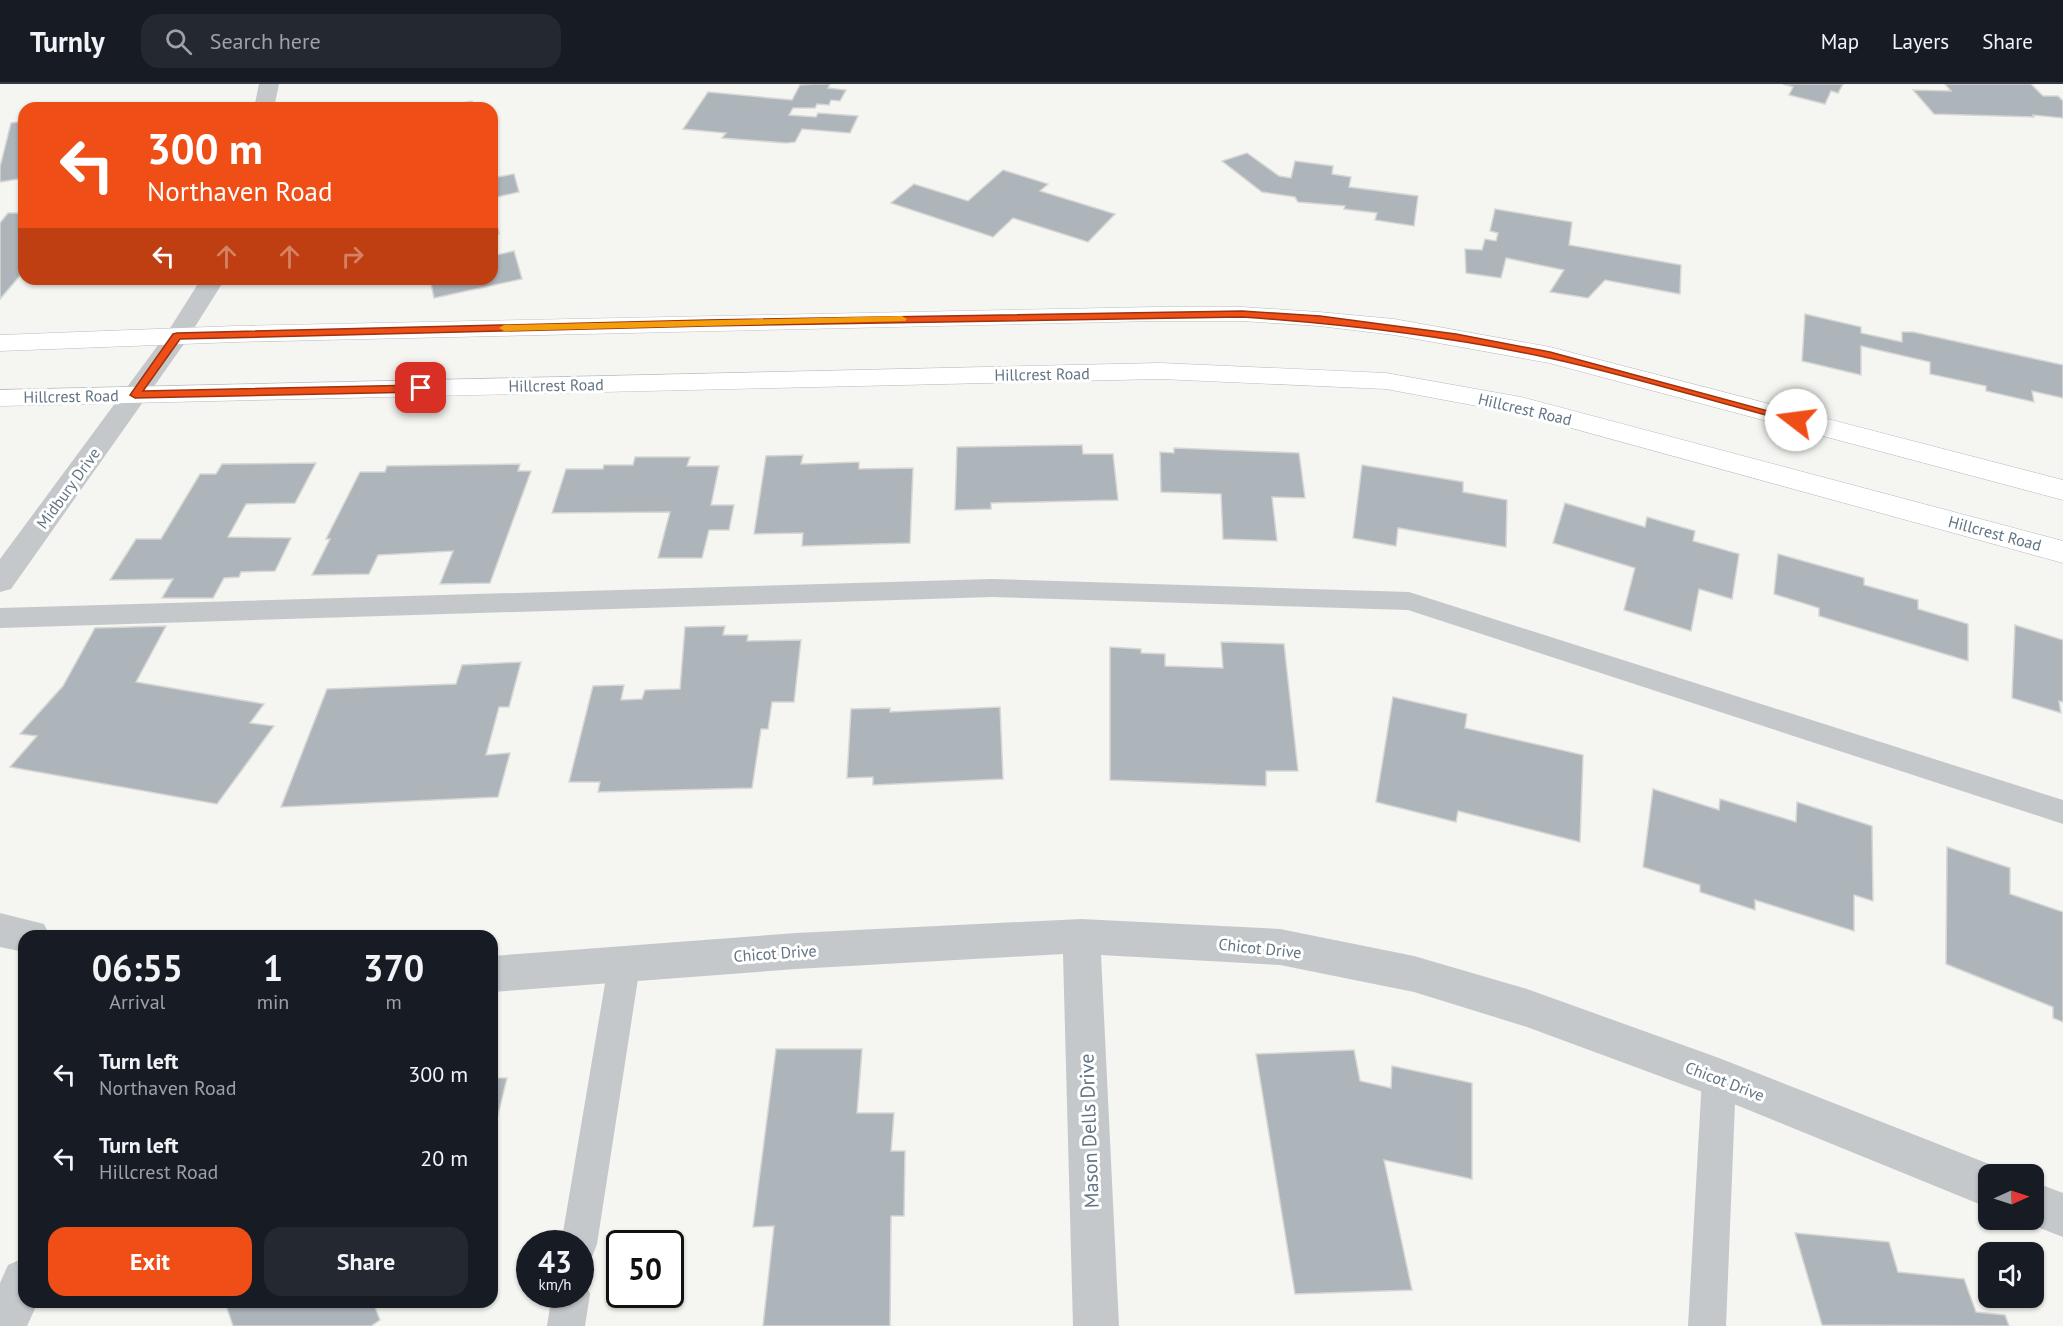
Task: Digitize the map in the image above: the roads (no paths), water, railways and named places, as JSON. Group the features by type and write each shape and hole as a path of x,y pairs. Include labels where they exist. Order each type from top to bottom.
{"main road":[{"path":"0,343 177,336 1143,314 1242,314 1320,319 1415,330 1550,355 2063,490"},
{"name":"Hillcrest Road","path":"0,398 1160,371 1386,381 1521,406 2063,552"}],"street":[{"path":"265,102 269,84"},
{"name":"Midbury Drive","path":"0,581 177,336 209,285"},
{"path":"0,930 18,933"},
{"name":"Chicot Drive","path":"498,974 624,966 796,951 1082,936 1280,947 1414,974 1527,1008 1719,1078 1978,1182"},
{"name":"Mason Dells Drive","path":"1082,936 1096,1326"},
{"path":"2044,1208 2063,1215"},
{"path":"4,1326 18,1294"}],"lane":[{"path":"0,618 992,588 1409,601 2063,812"},
{"path":"581,1230 624,966"},
{"path":"1707,1326 1719,1078"},
{"path":"566,1326 569,1308"}]}
